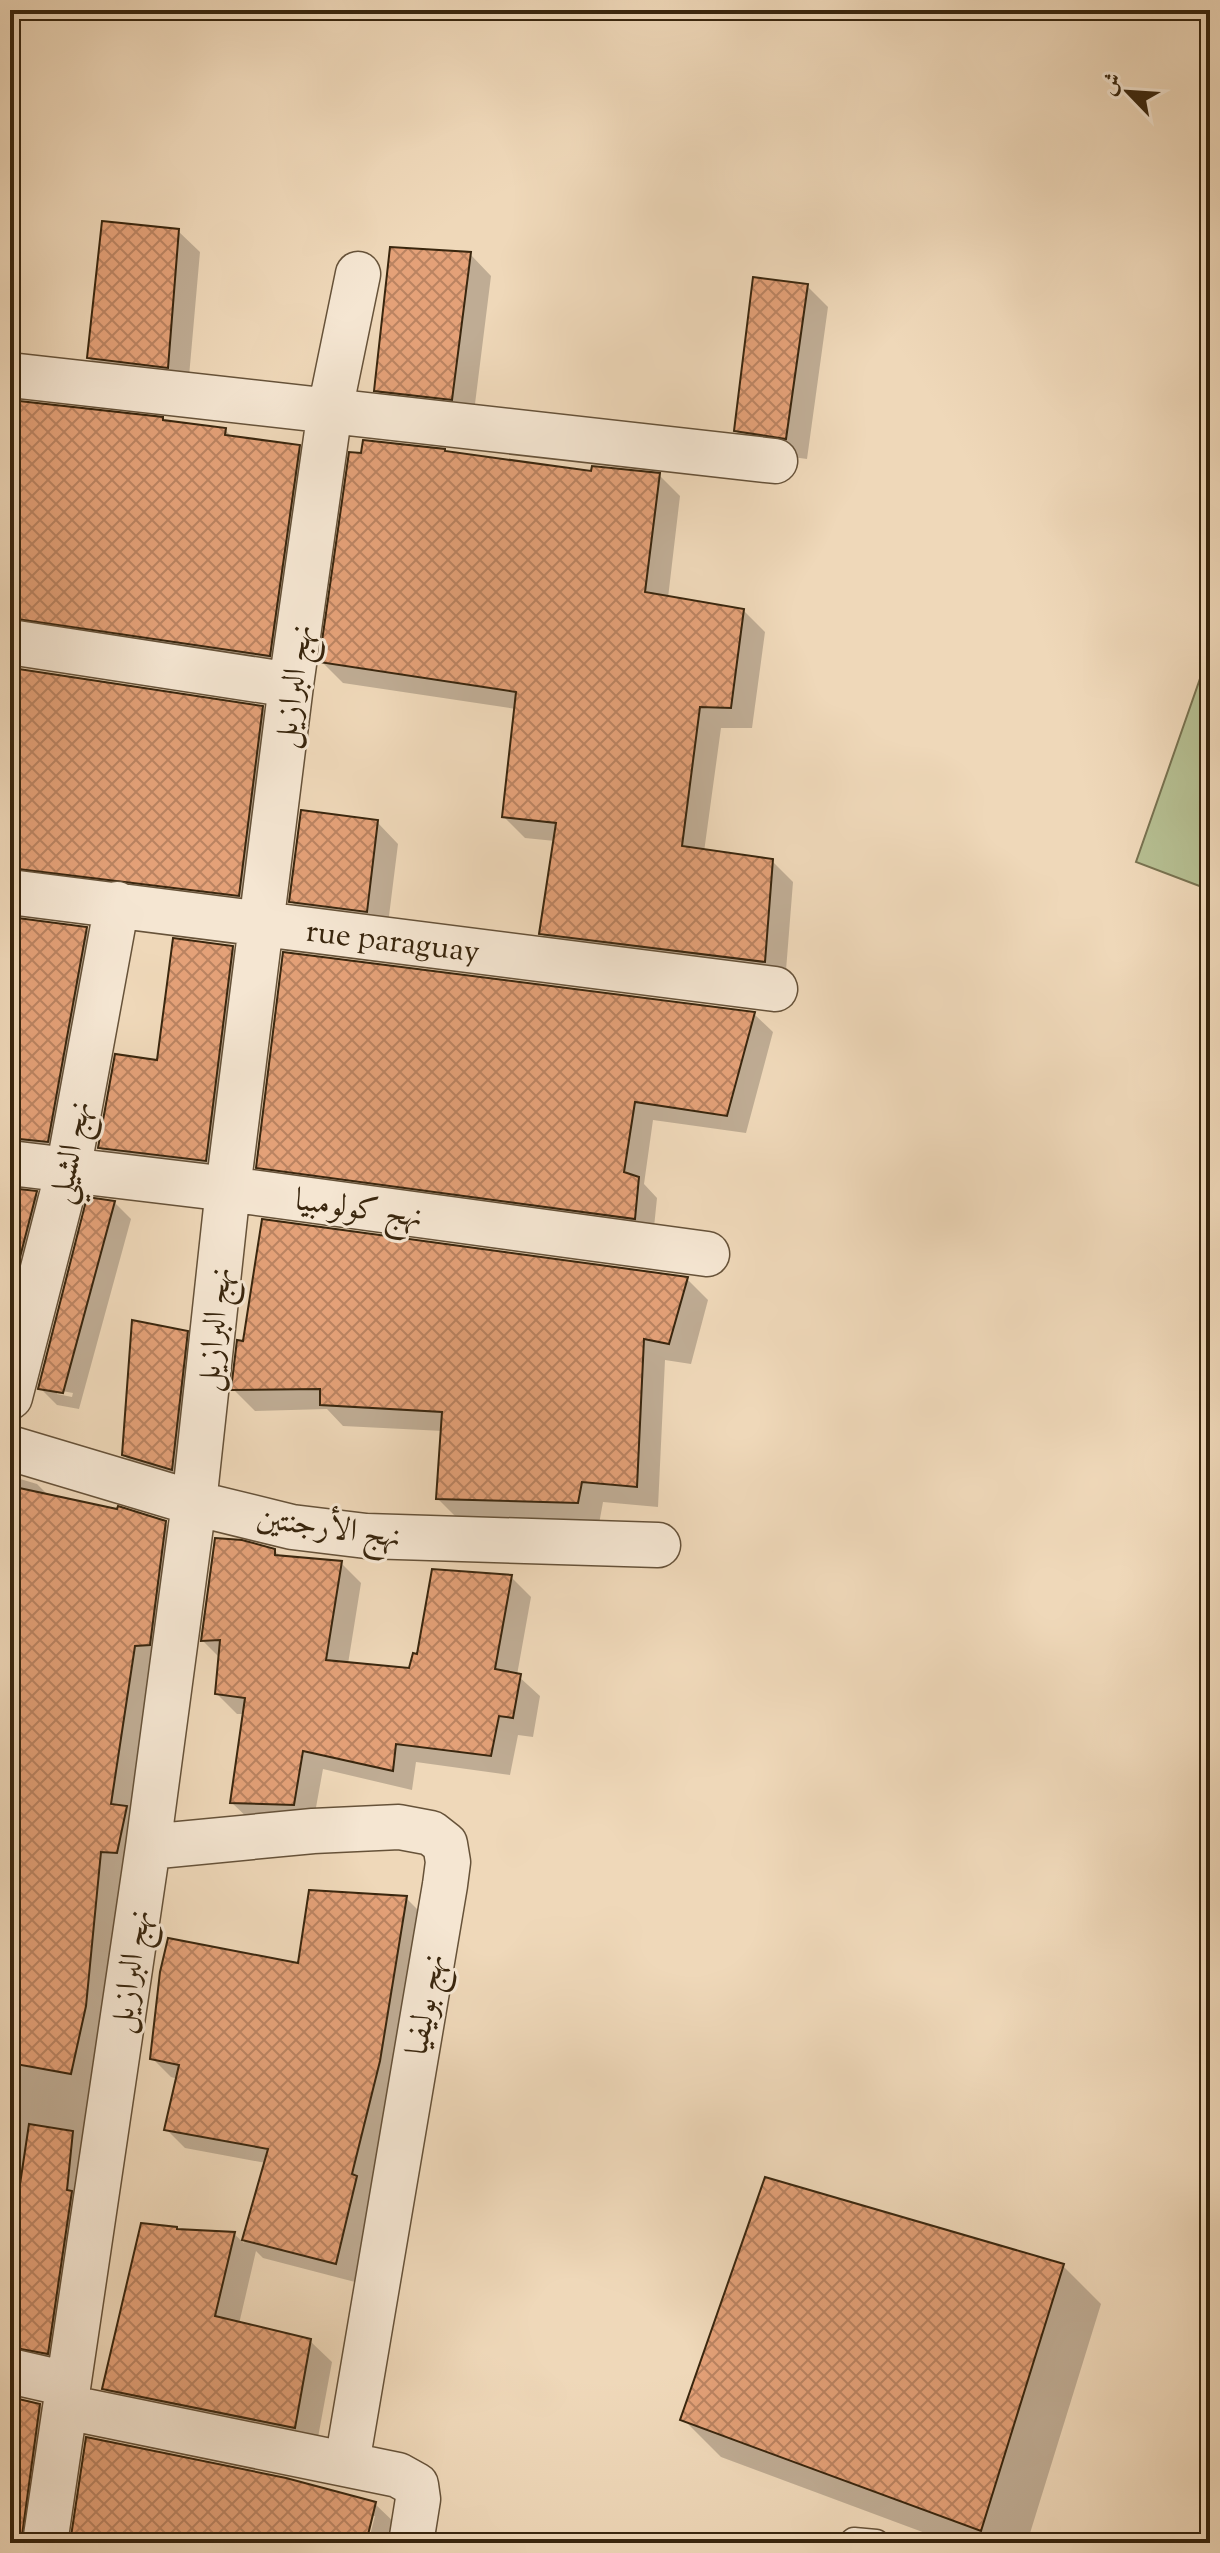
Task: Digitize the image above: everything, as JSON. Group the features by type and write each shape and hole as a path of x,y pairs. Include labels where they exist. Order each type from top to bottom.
{"street":[{"name":"نهج البرازيل","path":"45,2543 148,1847 194,1503 228,1189 291,685 330,410 358,274"},
{"path":"10,375 775,461"},
{"path":"10,642 291,685"},
{"name":"rue paraguay","path":"10,892 775,989"},
{"name":"نهج الشيلي","path":"10,1397 68,1171 117,904"},
{"name":"نهج كولومبيا","path":"10,1163 228,1189 707,1254"},
{"name":"نهج الأرجنتين","path":"10,1448 194,1503 292,1527 366,1536 658,1545"},
{"name":"نهج بوليفيا","path":"148,1847 313,1831 399,1827 431,1833 445,1844 448,1862 445,1885 347,2463"},
{"path":"10,2371 66,2396 398,2475 416,2485 418,2499 411,2543"}],"lane":[{"path":"852,2543 876,2543"}],"green space":[{"path":"1210,650 1210,890 1136,862"}],"building":[{"path":"102,221 179,229 168,368 87,358"},
{"path":"390,247 471,252 452,400 374,391"},
{"path":"753,277 808,284 786,439 734,431"},
{"path":"10,400 163,417 163,420 226,428 225,435 300,445 270,656 10,618"},
{"path":"363,440 591,471 592,466 660,473 645,592 744,609 731,708 700,707 682,846 773,859 765,962 539,934 556,823 502,817 516,692 319,662 349,452 361,453"},
{"path":"12,668 263,706 239,896 10,868"},
{"path":"301,810 378,820 367,912 289,902"},
{"path":"10,917 87,927 48,1142 10,1138"},
{"path":"173,938 233,946 206,1161 98,1148 115,1054 157,1060"},
{"path":"283,952 755,1012 727,1116 635,1102 624,1172 639,1177 635,1219 256,1168"},
{"path":"10,1188 37,1191 10,1296"},
{"path":"87,1197 115,1201 63,1393 38,1389"},
{"path":"262,1219 688,1277 669,1344 644,1339 637,1487 582,1482 578,1503 436,1499 442,1412 320,1405 320,1389 231,1390 237,1340 243,1341"},
{"path":"132,1320 188,1331 172,1470 122,1455"},
{"path":"10,1486 117,1509 118,1506 166,1521 150,1645 135,1646 111,1804 127,1806 117,1853 101,1852 86,2006 71,2074 10,2063"},
{"path":"215,1538 242,1540 275,1549 275,1555 342,1561 326,1660 409,1668 413,1653 417,1654 432,1569 512,1575 495,1669 521,1674 513,1718 499,1716 491,1756 396,1744 393,1771 303,1751 294,1805 230,1803 245,1698 215,1694 220,1640 201,1641"},
{"path":"309,1890 407,1896 380,2061 352,2174 357,2176 336,2264 242,2240 268,2149 164,2130 179,2065 150,2059 160,1972 168,1938 298,1963"},
{"path":"29,2124 73,2131 67,2190 72,2191 48,2354 10,2347 10,2251"},
{"path":"765,2177 1064,2264 981,2531 680,2420"},
{"path":"141,2223 177,2229 235,2232 215,2316 311,2339 295,2428 102,2389"},
{"path":"10,2397 40,2404 21,2543 10,2543"},
{"path":"86,2437 286,2478 376,2502 366,2543 70,2543"}]}
